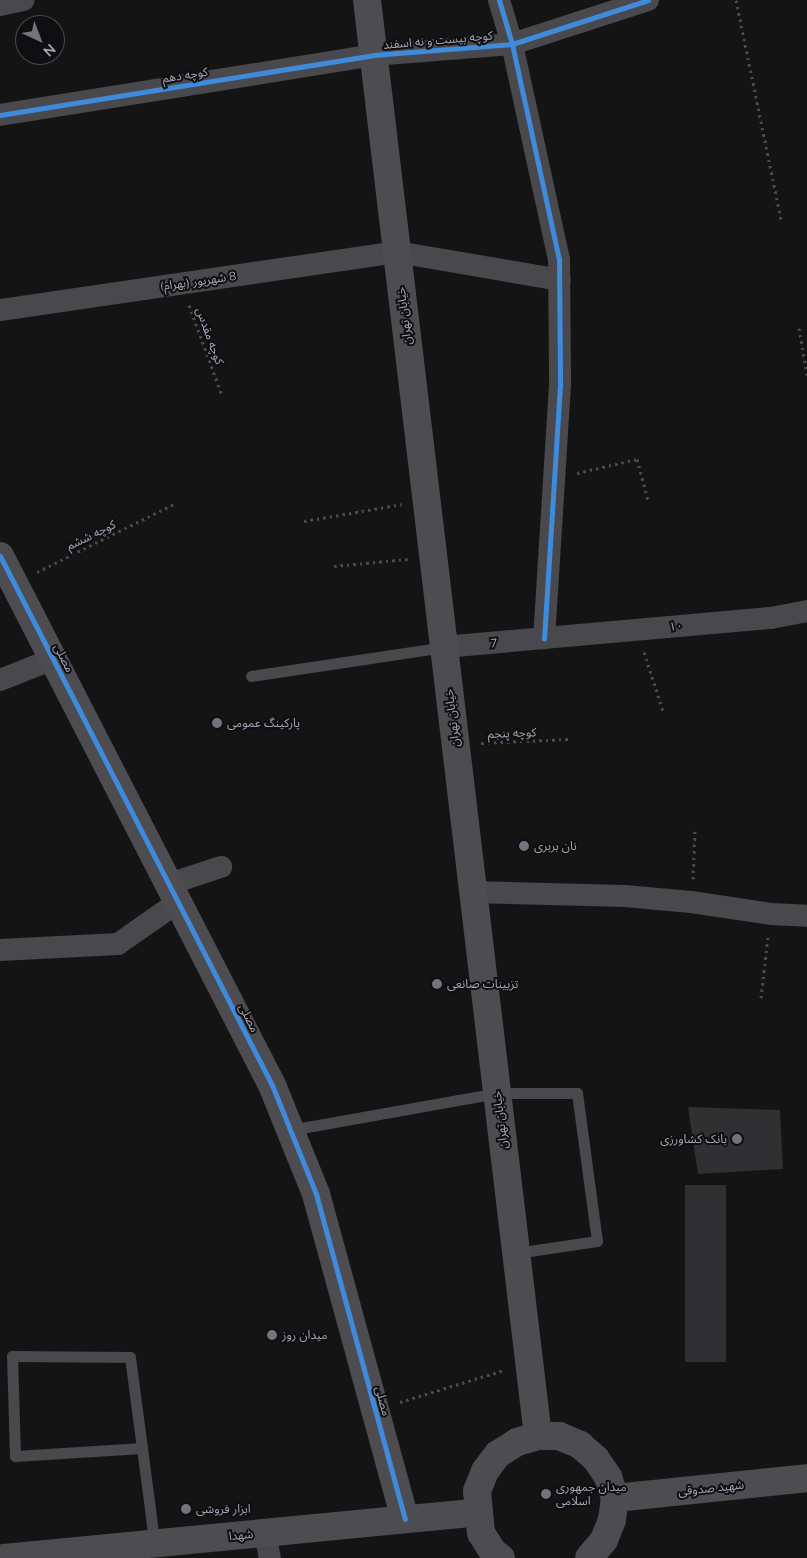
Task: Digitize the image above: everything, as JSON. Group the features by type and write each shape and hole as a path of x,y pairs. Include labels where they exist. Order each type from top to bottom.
{"main road":[{"name":"خیابان تهران","path":"367,0 538,1436"},
{"name":"مصلی","path":"0,556 272,1085 316,1194 405,1519"},
{"path":"501,1558 493,1552 481,1533 477,1491 485,1471 498,1454 517,1442 538,1436 560,1436 580,1445 596,1459 608,1477 615,1498 612,1520 604,1540 589,1558"},
{"name":"شهید صدوقی","path":"615,1498 807,1478"},
{"name":"شهدا","path":"4,1558 154,1544 267,1545 405,1519 478,1512"}],"street":[{"path":"0,5 23,0"},
{"path":"499,0 512,44 559,259 560,385 544,638"},
{"name":"کوچه بیست و نه اسفند","path":"373,55 512,44 648,0"},
{"name":"کوچه دهم","path":"0,115 373,55"},
{"name":"(بهرام) 8 شهریور","path":"0,310 397,252 560,280"},
{"name":"۱۰","path":"544,638 771,618 807,611"},
{"name":"7","path":"444,647 544,638"},
{"path":"0,680 53,659"},
{"path":"0,950 118,944 174,893 221,867"},
{"path":"473,892 625,896 691,902 771,914 807,916"}],"lane":[{"path":"251,676 444,647"},
{"path":"290,1130 497,1093 577,1093 597,1241 516,1253"},
{"path":"142,1448 15,1456 12,1356 130,1357 142,1448 154,1544"}],"path":[{"path":"736,0 781,220"},
{"path":"798,328 807,375"},
{"path":"554,479 637,459 648,500"},
{"path":"304,521 426,500"},
{"path":"334,566 433,557"},
{"path":"636,630 663,710"},
{"path":"691,902 695,829"},
{"path":"761,998 771,914"},
{"path":"375,1409 529,1363"}],"building":[{"name":"بانک کشاورزی","path":"688,1107 780,1110 783,1169 698,1174"},
{"path":"685,1185 726,1185 726,1362 685,1362"}],"cycle path":[{"path":"499,0 512,44 559,259 560,385 544,638"},
{"path":"0,115 373,55 512,44 648,0"},
{"path":"0,556 272,1085 316,1194 405,1519"}],"place":[{"name":"پارکینگ عمومی","path":"217,723"},
{"name":"نان بربری","path":"524,846"},
{"name":"تزیینات صانعی","path":"437,984"},
{"name":"بانک کشاورزی","path":"737,1139"},
{"name":"میدان روز","path":"272,1335"},
{"name":"میدان جمهوری اسلامی","path":"546,1494"},
{"name":"ابزار فروشی","path":"186,1509"}]}
